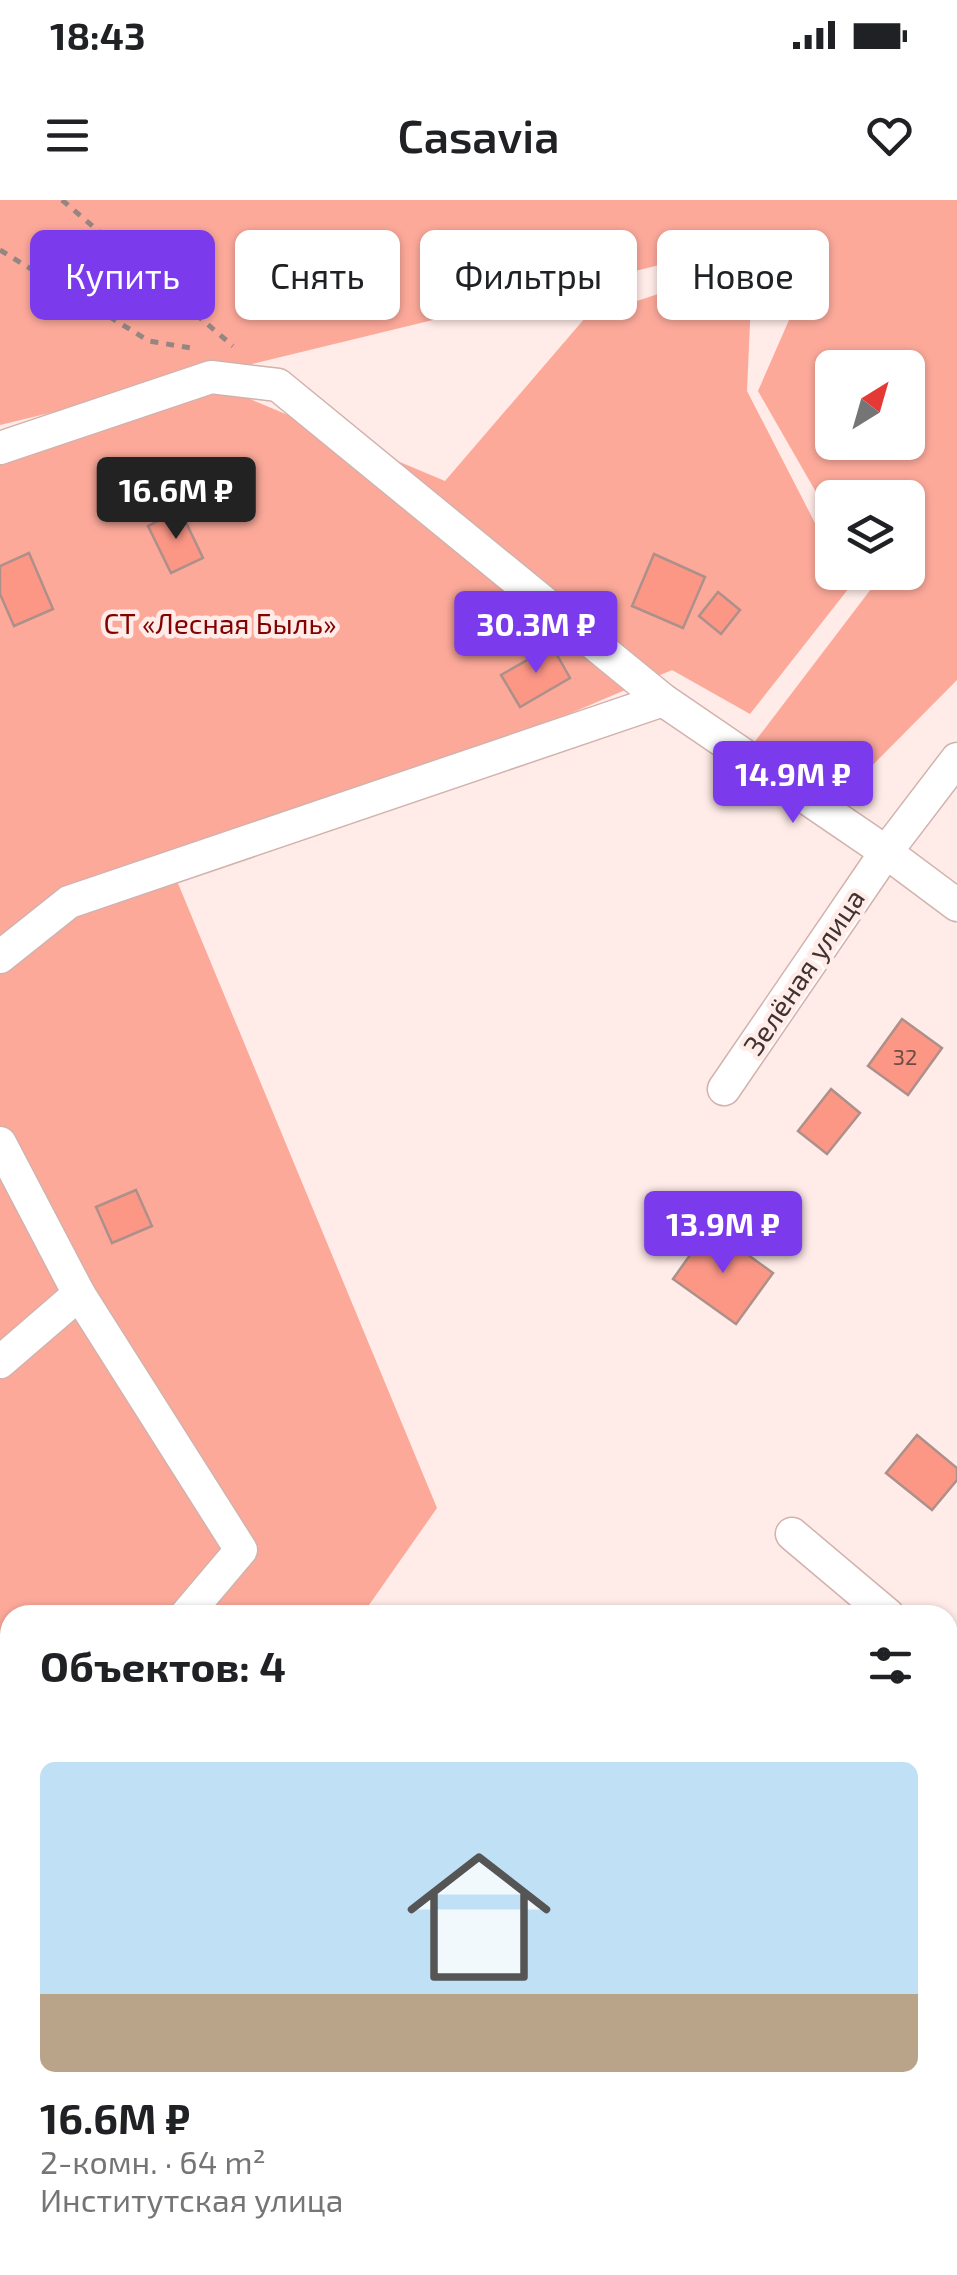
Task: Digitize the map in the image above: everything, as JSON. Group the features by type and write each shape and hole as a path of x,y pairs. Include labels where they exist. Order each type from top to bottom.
{"street":[{"path":"0,448 211,377 278,384 663,700 957,905"},
{"path":"0,957 69,902 663,700"},
{"name":"Зелёная улица","path":"724,1089 886,852 957,759"},
{"path":"0,1143 79,1294 241,1550 194,1605"},
{"path":"0,1362 79,1294"},
{"path":"792,1534 876,1605"}],"path":[{"path":"62,200 232,346"},
{"path":"0,250 150,341 208,351"}],"green space":[{"path":"0,200 957,200 957,680 841,797 753,744 870,590 925,590 925,480 815,480 815,490 758,391 789,320 829,320 829,230 657,230 657,266 637,271 637,230 420,230 420,320 433,320 0,425"},
{"name":"СТ «Лесная Быль»","path":"657,294 657,320 750,320 747,391 815,523 815,590 847,590 750,714 672,670 177,881 437,1508 369,1605 0,1605 0,447 219,386 445,481 583,320 637,320 637,301"}],"building":[{"path":"180,510 203,558 171,573 148,526"},
{"path":"29,553 53,609 14,626 0,594 0,566"},
{"path":"654,554 705,577 683,628 632,606"},
{"path":"718,592 740,610 721,634 699,616"},
{"path":"552,646 570,678 520,707 501,675"},
{"path":"902,1019 942,1048 908,1095 868,1066"},
{"path":"831,1089 860,1113 827,1154 798,1131"},
{"path":"136,1190 152,1226 112,1243 96,1207"},
{"path":"710,1227 773,1273 736,1324 673,1279"},
{"path":"917,1435 957,1468 957,1480 932,1510 886,1473"}]}
